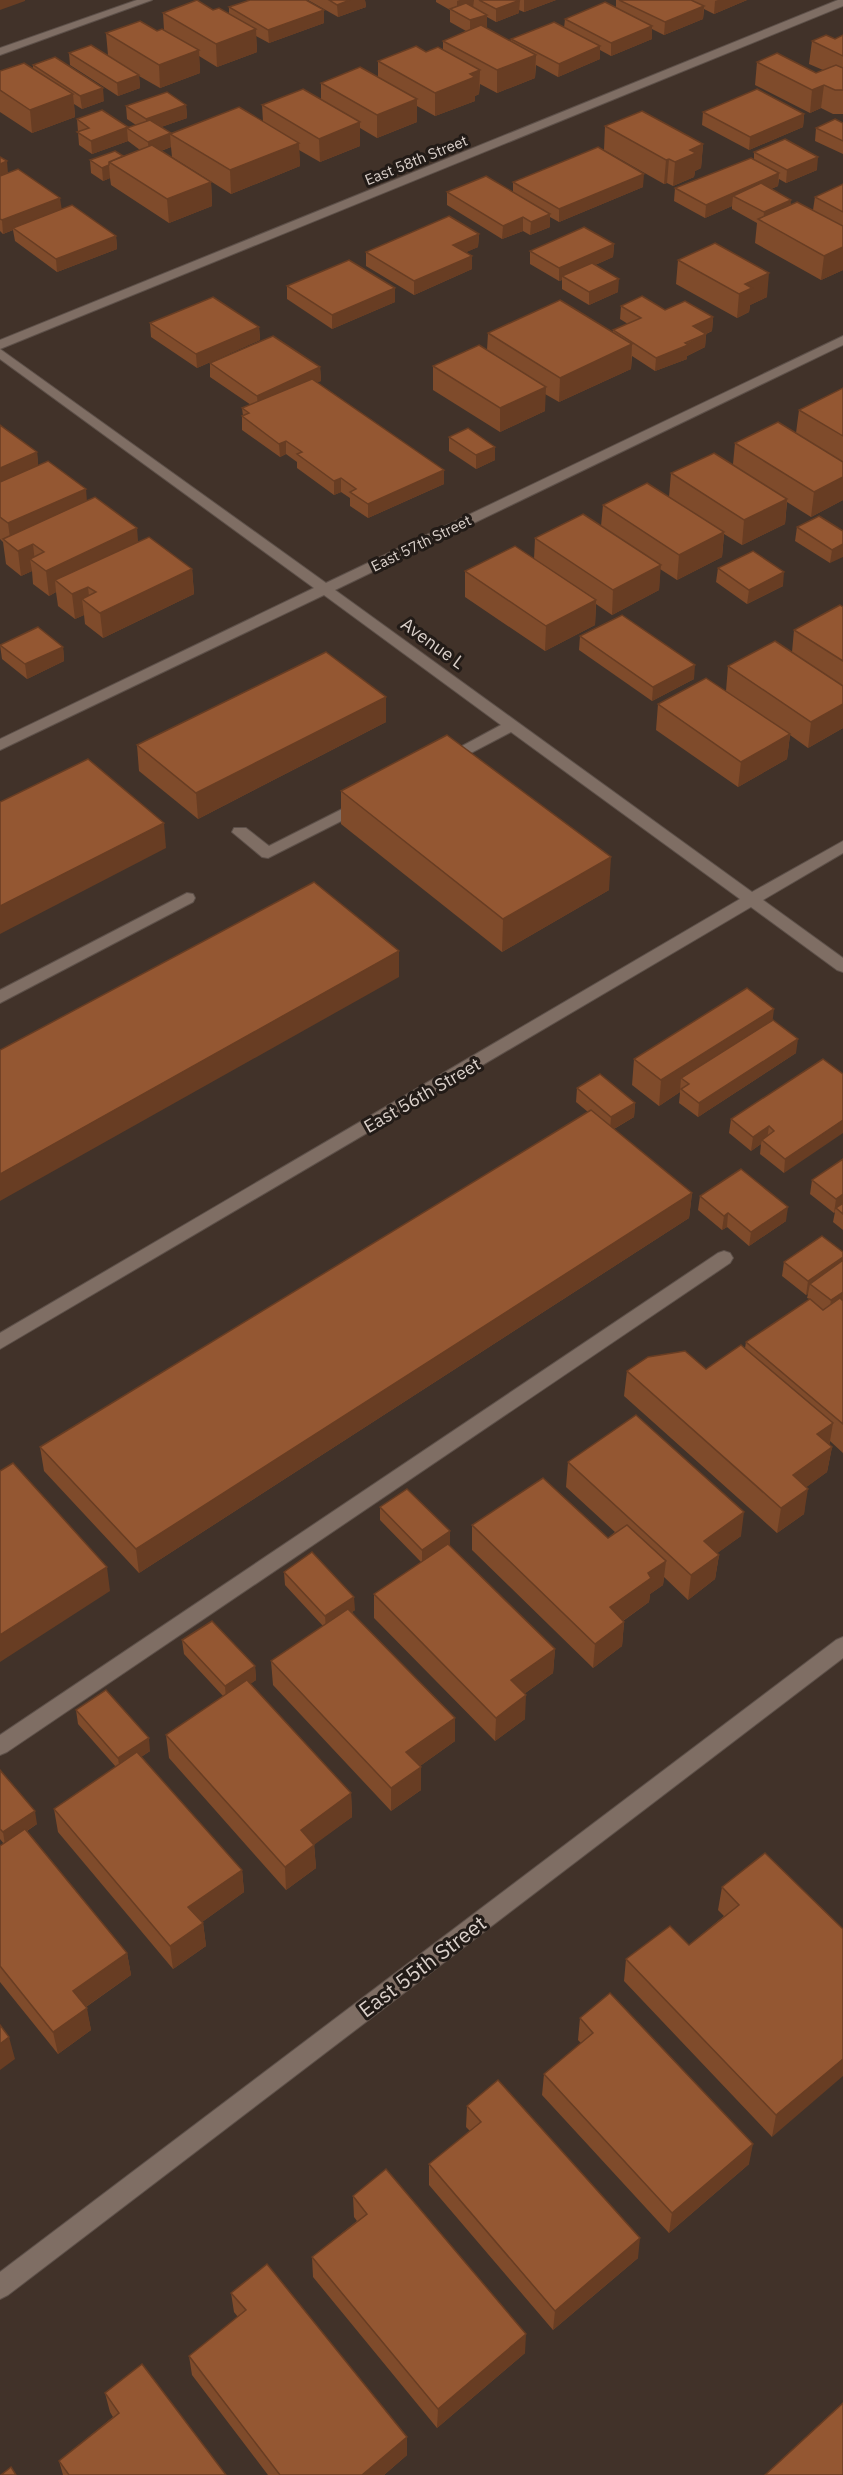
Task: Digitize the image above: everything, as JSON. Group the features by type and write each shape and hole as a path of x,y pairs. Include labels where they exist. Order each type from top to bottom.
{"street":[{"path":"0,52 147,0"},
{"name":"East 58th Street","path":"0,345 843,2"},
{"name":"East 57th Street","path":"0,745 843,340"},
{"name":"Avenue L","path":"0,352 843,966"},
{"path":"431,768 512,725"},
{"path":"240,832 268,853 380,794"},
{"name":"East 56th Street","path":"0,1342 843,846"},
{"path":"0,997 188,898"},
{"path":"0,1746 724,1258"},
{"name":"East 55th Street","path":"0,2287 843,1646"}],"building":[{"path":"197,0 213,10 219,8 256,29 216,44 163,13"},
{"path":"250,0 306,0 324,10 268,30 229,7"},
{"path":"329,0 350,0 337,5"},
{"path":"479,0 520,0 496,9"},
{"path":"619,0 691,0 704,6 665,22"},
{"path":"605,2 652,26 611,43 565,19"},
{"path":"466,3 487,15 470,20 450,9"},
{"path":"140,21 157,31 162,29 199,50 159,65 106,33"},
{"path":"554,22 600,46 559,64 511,39"},
{"path":"481,25 536,55 497,70 443,41"},
{"path":"826,35 835,39 843,35 843,56 812,41"},
{"path":"91,45 139,75 117,83 69,53"},
{"path":"416,46 426,52 438,47 480,70 470,74 475,77 435,93 378,61"},
{"path":"777,53 816,73 836,65 843,68 843,90 835,90 824,85 812,90 757,62"},
{"path":"55,57 103,88 80,96 33,65"},
{"path":"24,63 73,94 30,110 0,90 0,71"},
{"path":"360,67 417,99 377,115 321,83"},
{"path":"303,89 360,122 319,139 262,105"},
{"path":"757,89 804,114 750,137 703,112"},
{"path":"167,92 186,105 146,119 126,106"},
{"path":"239,107 299,143 230,170 170,134"},
{"path":"102,110 128,127 91,141 77,132 89,128 77,119"},
{"path":"642,111 703,144 690,150 696,153 675,162 666,160 605,126"},
{"path":"835,119 843,123 843,141 816,128"},
{"path":"150,120 171,133 148,142 127,128"},
{"path":"785,139 818,157 787,170 754,152"},
{"path":"152,145 211,182 167,199 109,162"},
{"path":"598,147 644,174 559,209 513,182"},
{"path":"115,151 123,156 102,168 90,160"},
{"path":"0,157 7,161 0,164"},
{"path":"751,158 779,173 706,205 675,188"},
{"path":"18,169 60,198 2,220 0,219 0,176"},
{"path":"486,176 550,214 531,222 523,217 503,226 447,192"},
{"path":"761,183 791,200 764,212 733,196"},
{"path":"843,184 843,212 815,197"},
{"path":"797,202 843,226 843,247 824,256 758,219"},
{"path":"72,205 116,236 56,259 13,228"},
{"path":"449,216 479,234 453,245 472,256 414,281 366,252"},
{"path":"584,227 614,244 559,268 530,251"},
{"path":"715,243 769,273 745,284 752,288 739,294 678,260"},
{"path":"349,260 395,288 332,315 287,286"},
{"path":"592,263 619,279 589,292 562,276"},
{"path":"642,296 665,310 685,301 713,317 693,326 706,334 685,343 688,345 656,358 613,330 641,318 621,306"},
{"path":"213,297 259,327 196,354 150,323"},
{"path":"560,300 632,344 560,378 488,333"},
{"path":"273,336 320,367 257,396 210,363"},
{"path":"479,345 546,387 500,408 433,366"},
{"path":"312,379 444,470 368,504 350,492 356,489 341,478 334,481 297,454 302,452 286,441 279,444 242,416 249,413 242,408"},
{"path":"843,388 843,436 799,410"},
{"path":"778,422 843,462 843,477 814,492 735,443"},
{"path":"0,425 37,452 0,468"},
{"path":"468,428 495,447 476,455 449,437"},
{"path":"714,453 787,499 744,520 671,473"},
{"path":"48,461 86,489 8,523 0,517 0,482"},
{"path":"647,483 724,532 679,555 603,505"},
{"path":"95,497 137,528 46,571 30,559 44,552 33,544 18,551 3,539"},
{"path":"583,514 661,565 613,590 535,538"},
{"path":"819,516 843,531 843,544 832,550 797,527"},
{"path":"149,537 192,569 100,613 82,599 96,592 88,587 72,594 55,580"},
{"path":"515,546 596,600 546,626 465,571"},
{"path":"753,551 784,572 749,590 718,568"},
{"path":"840,605 843,607 843,661 794,630"},
{"path":"622,615 695,665 653,687 580,636"},
{"path":"38,627 63,647 25,664 0,645"},
{"path":"775,641 843,686 843,704 811,722 728,666"},
{"path":"326,652 386,697 196,793 137,745"},
{"path":"706,678 790,734 741,762 658,704"},
{"path":"447,735 611,857 503,919 341,791"},
{"path":"88,759 164,823 0,906 0,802"},
{"path":"314,882 399,951 0,1174 0,1050"},
{"path":"747,988 774,1009 661,1080 634,1059"},
{"path":"773,1020 798,1039 699,1103 681,1089 689,1084 681,1078"},
{"path":"823,1059 843,1074 843,1120 785,1159 762,1140 774,1131 769,1126 753,1137 731,1119"},
{"path":"600,1074 635,1103 611,1117 577,1088"},
{"path":"591,1110 692,1193 136,1549 40,1447"},
{"path":"843,1159 843,1194 836,1199 812,1180"},
{"path":"741,1169 788,1207 751,1232 728,1213 724,1216 700,1196"},
{"path":"843,1203 843,1214 836,1208"},
{"path":"822,1236 843,1252 843,1257 808,1281 784,1262"},
{"path":"843,1260 843,1292 831,1300 810,1284"},
{"path":"840,1298 843,1301 843,1424 746,1342 810,1299 823,1310"},
{"path":"741,1345 833,1423 817,1434 832,1447 793,1475 808,1489 781,1508 627,1371 648,1357 685,1351 706,1369"},
{"path":"636,1415 744,1512 704,1541 719,1555 691,1575 568,1462"},
{"path":"13,1463 107,1567 0,1635 0,1471"},
{"path":"543,1478 608,1538 627,1525 666,1561 648,1573 651,1578 610,1607 624,1622 595,1644 472,1525"},
{"path":"407,1489 450,1531 422,1550 380,1507"},
{"path":"448,1544 555,1649 511,1680 526,1695 496,1718 374,1594"},
{"path":"312,1552 354,1597 325,1616 284,1572"},
{"path":"348,1609 455,1718 406,1752 421,1767 391,1788 271,1661"},
{"path":"212,1621 255,1666 225,1686 182,1640"},
{"path":"247,1680 351,1793 301,1830 314,1845 285,1867 166,1735"},
{"path":"106,1690 149,1738 118,1758 76,1710"},
{"path":"137,1752 242,1870 188,1907 203,1923 170,1946 54,1809"},
{"path":"0,1770 35,1811 3,1832 0,1829"},
{"path":"25,1829 127,1953 73,1991 87,2008 53,2032 0,1966 0,1846"},
{"path":"765,1853 843,1929 843,2059 776,2115 626,1959 670,1926 689,1945 739,1905 722,1887"},
{"path":"610,1993 753,2144 672,2213 544,2074 593,2033 580,2018"},
{"path":"0,2025 9,2037 0,2044"},
{"path":"498,2080 640,2238 555,2311 429,2164 481,2122 467,2106"},
{"path":"386,2169 526,2334 438,2409 312,2257 367,2214 353,2196"},
{"path":"267,2264 407,2437 362,2475 280,2475 189,2356 246,2310 231,2293"},
{"path":"142,2364 226,2475 69,2475 59,2461 119,2413 105,2393"},
{"path":"843,2403 843,2475 765,2475"},
{"path":"11,2467 16,2475 1,2475"}]}
